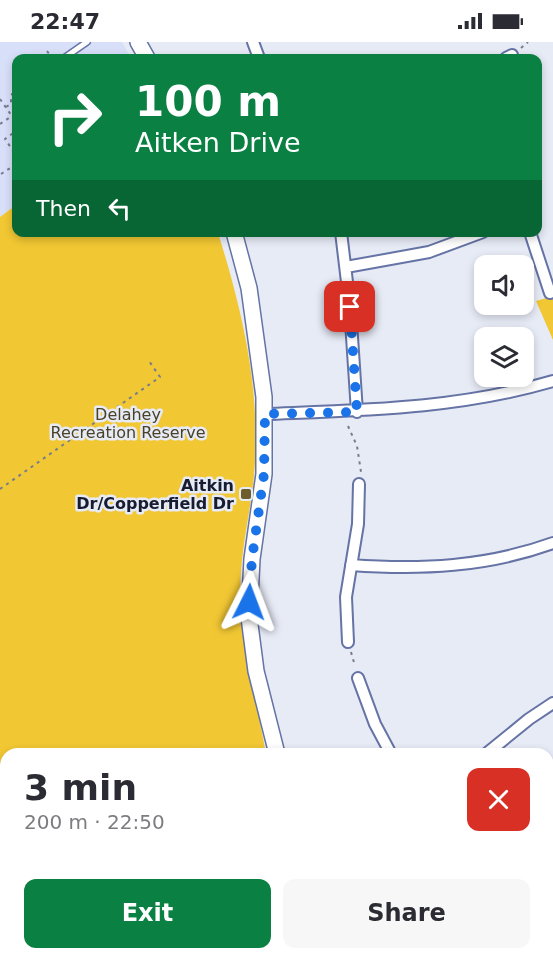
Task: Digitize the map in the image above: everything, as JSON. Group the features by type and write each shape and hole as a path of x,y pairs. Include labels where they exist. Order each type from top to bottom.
{"street":[{"path":"235,237 255,320 265,414 264,474 252,559 249,617 256,671 278,748"},
{"path":"342,237 357,412"},
{"path":"346,267 429,252 470,237"},
{"path":"532,237 550,293"},
{"path":"265,414 357,412 471,400 553,381"},
{"path":"348,642 346,597 358,524 358,484"},
{"path":"351,565 396,568 477,563 511,556 553,543"},
{"path":"358,678 375,724 388,748"},
{"path":"493,748 529,718 553,703"}],"lane":[{"path":"70,54 87,42"}],"path":[{"path":"6,107 11,104 12,94"},
{"path":"0,99 12,116 0,124"},
{"path":"12,134 5,139 12,149"},
{"path":"0,489 160,377 149,361"},
{"path":"348,426 360,460 358,484"},
{"path":"348,642 358,678"}],"shaded area":[{"path":"0,42 122,42 129,54 12,54 12,208 0,217"}],"green space":[{"name":"Delahey Recreation Reserve","path":"12,208 12,237 219,237 242,322 255,414 254,475 241,570 241,602 248,659 265,748 0,748 0,217"},
{"path":"553,296 553,340 536,301"}],"place":[{"name":"Aitkin Dr/Copperfield Dr","path":"246,494"}],"route":[{"path":"249,602 252,559 264,474 265,414 357,412 350,307"}]}
